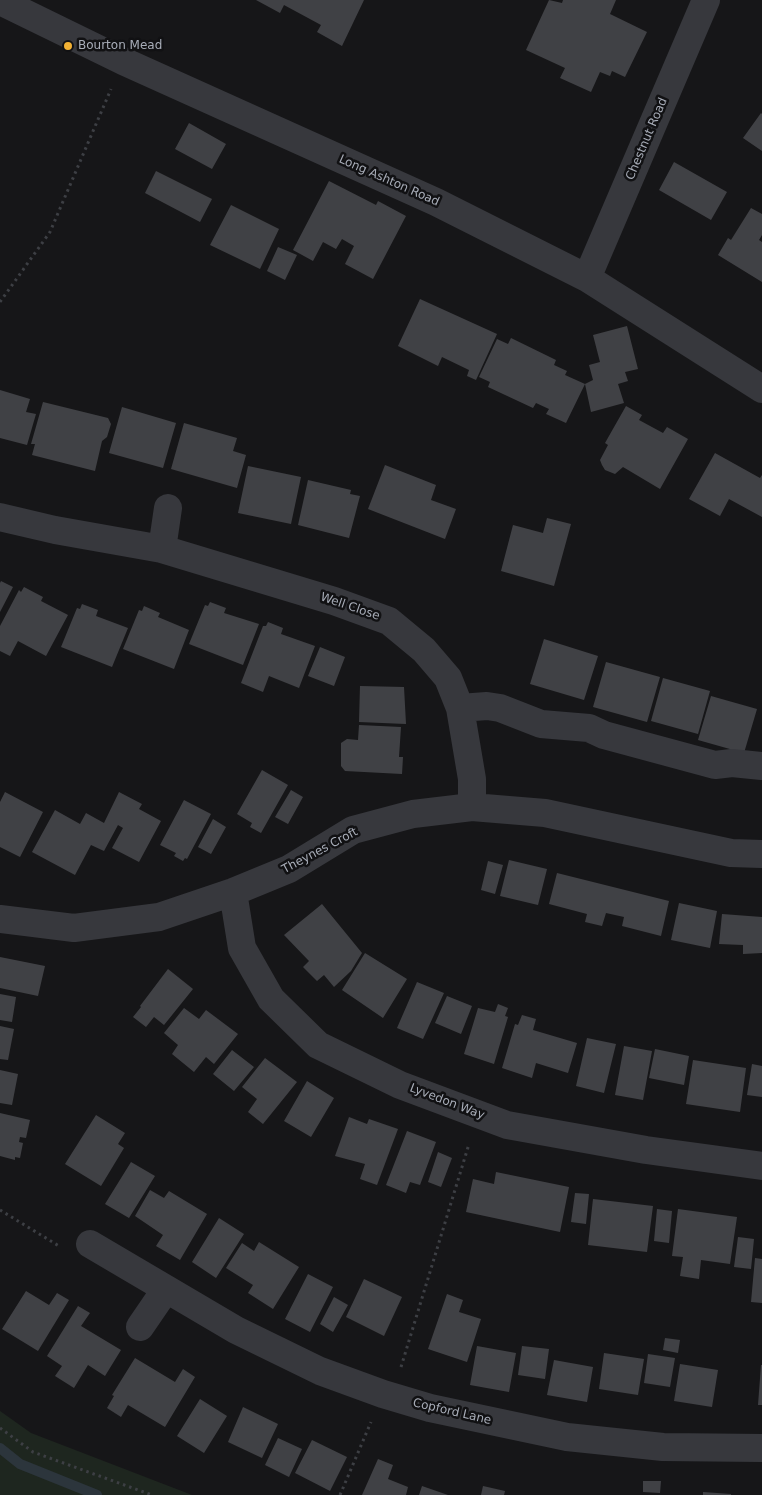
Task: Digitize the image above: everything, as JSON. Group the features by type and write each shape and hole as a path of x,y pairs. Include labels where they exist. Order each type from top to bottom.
{"street":[{"name":"Chestnut Road","path":"587,278 706,0"},
{"name":"Long Ashton Road","path":"0,1 123,61 436,202 587,278 762,389"},
{"path":"162,549 168,508"},
{"name":"Well Close","path":"0,517 55,530 162,549 334,601 389,621 424,650 448,678 460,708 472,779 472,808"},
{"path":"460,708 488,706 500,708 541,724 589,728 604,735 715,765 732,763 762,766"},
{"name":"Theynes Croft","path":"0,919 74,928 159,917 233,892 289,869 353,830 413,814 472,808 545,813 730,853 762,854"},
{"name":"Lyvedon Way","path":"233,892 242,948 271,999 318,1045 400,1084 507,1125 646,1150 762,1166"},
{"name":"Copford Lane","path":"90,1244 236,1330 320,1371 430,1408 567,1437 663,1447 762,1448"},
{"path":"140,1327 166,1289"}],"path":[{"path":"0,302 50,232 123,61"},
{"path":"340,1495 388,1395 478,1114"},
{"path":"0,1210 73,1253 90,1244"},
{"path":"0,1428 33,1452 152,1495"}],"shaded area":[{"path":"0,1411 31,1433 192,1495 0,1495"}],"building":[{"path":"256,0 364,0 342,46 317,32 321,25 284,5 280,13"},
{"path":"549,0 562,3 563,0 616,0 610,14 647,32 625,77 612,71 610,76 600,72 591,92 560,78 565,68 526,50"},
{"path":"762,114 762,151 743,138"},
{"path":"189,123 226,144 212,169 175,149"},
{"path":"674,162 727,192 711,220 659,190"},
{"path":"156,171 212,199 200,222 145,193"},
{"path":"329,181 376,205 378,201 406,216 373,279 345,264 354,246 342,239 336,249 323,242 313,261 293,250"},
{"path":"231,205 279,229 260,269 210,245"},
{"path":"751,208 762,214 762,235 759,240 762,242 762,282 718,255 728,238 731,240"},
{"path":"278,247 297,255 285,280 267,271"},
{"path":"420,299 497,334 476,380 467,376 469,370 442,357 438,366 398,346"},
{"path":"627,326 638,369 625,372 628,381 618,384 624,403 591,412 585,384 593,380 589,365 600,362 593,335"},
{"path":"511,338 556,360 554,365 567,371 565,375 585,384 566,423 546,414 549,409 536,403 533,408 488,387 490,382 479,377 497,339 508,344"},
{"path":"0,390 30,399 26,412 36,414 27,445 0,438"},
{"path":"43,402 108,418 111,424 107,437 102,441 95,471 32,455 35,444 31,444"},
{"path":"626,406 642,415 639,420 663,433 667,427 688,439 660,489 623,467 615,474 605,470 602,465 600,460 608,445 605,443"},
{"path":"122,407 176,423 163,468 109,453"},
{"path":"184,423 237,438 233,451 246,455 237,488 171,469"},
{"path":"715,453 760,478 762,475 762,517 729,499 720,516 689,499"},
{"path":"385,465 436,485 431,500 456,509 445,539 368,509"},
{"path":"248,466 301,477 291,524 238,513"},
{"path":"308,480 351,490 350,494 360,496 349,538 298,525"},
{"path":"547,518 571,524 554,586 501,571 513,525 543,533"},
{"path":"1,581 13,587 0,612 0,583"},
{"path":"24,587 43,597 41,601 68,615 46,656 18,641 10,656 0,651 0,626 19,590 21,592"},
{"path":"210,602 226,608 224,613 259,624 243,665 189,644 205,605 208,606"},
{"path":"82,604 98,610 96,616 128,628 112,667 61,647 77,608 80,609"},
{"path":"144,606 160,613 158,617 189,630 174,669 123,649 139,610 142,611"},
{"path":"268,622 283,628 281,634 315,646 299,688 269,676 263,692 241,683 263,626 266,626"},
{"path":"544,639 598,656 584,700 530,684"},
{"path":"320,647 345,657 334,686 308,676"},
{"path":"606,662 660,677 647,722 593,707"},
{"path":"663,678 710,691 698,734 651,721"},
{"path":"360,686 404,687 406,724 359,722"},
{"path":"711,696 757,709 744,753 698,740"},
{"path":"359,725 401,727 399,757 403,757 402,774 345,771 341,766 341,743 347,739 358,740"},
{"path":"262,770 288,785 261,833 250,827 252,823 237,814"},
{"path":"291,790 303,797 288,824 275,817"},
{"path":"5,792 43,812 20,857 0,847 0,802"},
{"path":"119,792 142,804 139,809 161,821 139,862 112,848 123,828 118,825 104,851 91,845 75,875 32,852 55,810 80,824 86,813 104,823"},
{"path":"184,800 211,814 187,859 185,858 183,861 174,856 176,853 160,845"},
{"path":"213,819 226,827 211,854 198,847"},
{"path":"509,860 547,869 538,905 500,896"},
{"path":"488,861 503,865 495,894 481,890"},
{"path":"557,873 669,901 661,936 622,926 624,917 606,913 602,926 585,922 587,914 549,904"},
{"path":"679,903 717,911 710,948 671,940"},
{"path":"322,904 362,953 351,971 334,987 324,975 317,981 303,967 309,961 284,935"},
{"path":"722,914 762,917 762,953 743,954 743,945 719,944"},
{"path":"365,953 407,979 383,1018 342,990"},
{"path":"0,957 45,966 38,996 0,988"},
{"path":"168,969 193,989 164,1025 154,1017 146,1027 133,1017"},
{"path":"417,982 444,993 423,1039 397,1028"},
{"path":"0,994 16,997 12,1022 0,1020"},
{"path":"447,996 472,1006 461,1034 435,1023"},
{"path":"498,1004 508,1008 505,1016 508,1017 494,1064 464,1054 478,1008 495,1012"},
{"path":"184,1008 199,1019 206,1010 238,1034 214,1064 206,1057 194,1072 172,1054 178,1045 164,1033"},
{"path":"522,1015 536,1019 533,1030 577,1043 568,1073 536,1063 532,1078 502,1068 515,1024 518,1025"},
{"path":"0,1026 14,1029 8,1060 0,1059"},
{"path":"587,1038 616,1044 604,1093 576,1086"},
{"path":"624,1046 652,1051 643,1100 615,1095"},
{"path":"655,1049 689,1056 684,1085 649,1078"},
{"path":"232,1050 254,1067 234,1091 213,1074"},
{"path":"265,1058 297,1082 263,1124 248,1112 257,1099 242,1087"},
{"path":"693,1060 746,1068 740,1112 686,1104"},
{"path":"752,1064 762,1066 762,1097 747,1095"},
{"path":"0,1070 18,1074 12,1105 0,1103"},
{"path":"307,1081 334,1098 311,1137 284,1121"},
{"path":"0,1113 30,1120 26,1138 20,1137 19,1142 23,1143 20,1158 15,1157 15,1160 0,1156"},
{"path":"96,1115 125,1133 118,1144 124,1148 101,1186 65,1164"},
{"path":"349,1117 367,1124 369,1119 398,1129 377,1185 360,1179 365,1164 335,1156"},
{"path":"407,1131 436,1142 420,1185 410,1182 406,1193 386,1185"},
{"path":"438,1152 452,1158 441,1187 428,1182"},
{"path":"131,1162 155,1176 129,1218 105,1204"},
{"path":"496,1172 569,1187 560,1232 466,1212 473,1179 494,1184"},
{"path":"150,1190 164,1198 169,1191 207,1214 180,1260 156,1246 163,1235 135,1216"},
{"path":"575,1193 589,1194 586,1224 571,1222"},
{"path":"593,1199 653,1206 647,1252 588,1245"},
{"path":"657,1209 672,1211 669,1243 654,1241"},
{"path":"678,1209 737,1217 730,1264 701,1260 699,1279 680,1276 683,1257 672,1256"},
{"path":"219,1218 244,1234 216,1278 192,1262"},
{"path":"738,1237 754,1239 751,1269 734,1267"},
{"path":"259,1242 299,1267 273,1309 248,1293 253,1285 226,1268 242,1243 254,1251"},
{"path":"755,1258 762,1259 762,1303 751,1302"},
{"path":"308,1274 333,1287 310,1332 285,1319"},
{"path":"364,1279 402,1297 384,1336 346,1317"},
{"path":"26,1291 49,1305 57,1293 69,1300 38,1351 2,1329"},
{"path":"447,1294 463,1300 459,1312 481,1319 467,1362 428,1349"},
{"path":"334,1297 348,1305 333,1332 320,1324"},
{"path":"78,1306 90,1313 81,1326 121,1350 105,1376 88,1365 74,1388 55,1376 62,1366 47,1356"},
{"path":"665,1338 680,1340 678,1353 663,1350"},
{"path":"477,1346 516,1353 509,1392 470,1385"},
{"path":"522,1346 549,1349 545,1379 518,1375"},
{"path":"604,1353 644,1359 638,1395 599,1389"},
{"path":"648,1354 675,1358 670,1387 644,1383"},
{"path":"135,1358 175,1382 183,1369 195,1377 165,1427 128,1405 121,1417 107,1408 114,1396 112,1395"},
{"path":"554,1360 593,1367 587,1402 547,1395"},
{"path":"680,1364 718,1370 712,1407 674,1401"},
{"path":"761,1365 762,1405 758,1405"},
{"path":"200,1399 227,1416 204,1453 177,1436"},
{"path":"243,1407 278,1424 262,1458 228,1442"},
{"path":"278,1438 302,1449 289,1477 265,1465"},
{"path":"312,1440 347,1457 330,1491 295,1473"},
{"path":"378,1459 393,1465 388,1479 408,1487 406,1495 362,1495"},
{"path":"643,1481 661,1481 660,1493 643,1492"},
{"path":"422,1486 448,1495 419,1495"},
{"path":"483,1486 505,1491 504,1495 481,1495"},
{"path":"703,1492 731,1494 731,1495 703,1495"}],"waterway":[{"path":"0,1448 20,1464 97,1495"}],"place":[{"name":"Bourton Mead","path":"68,46"}]}
